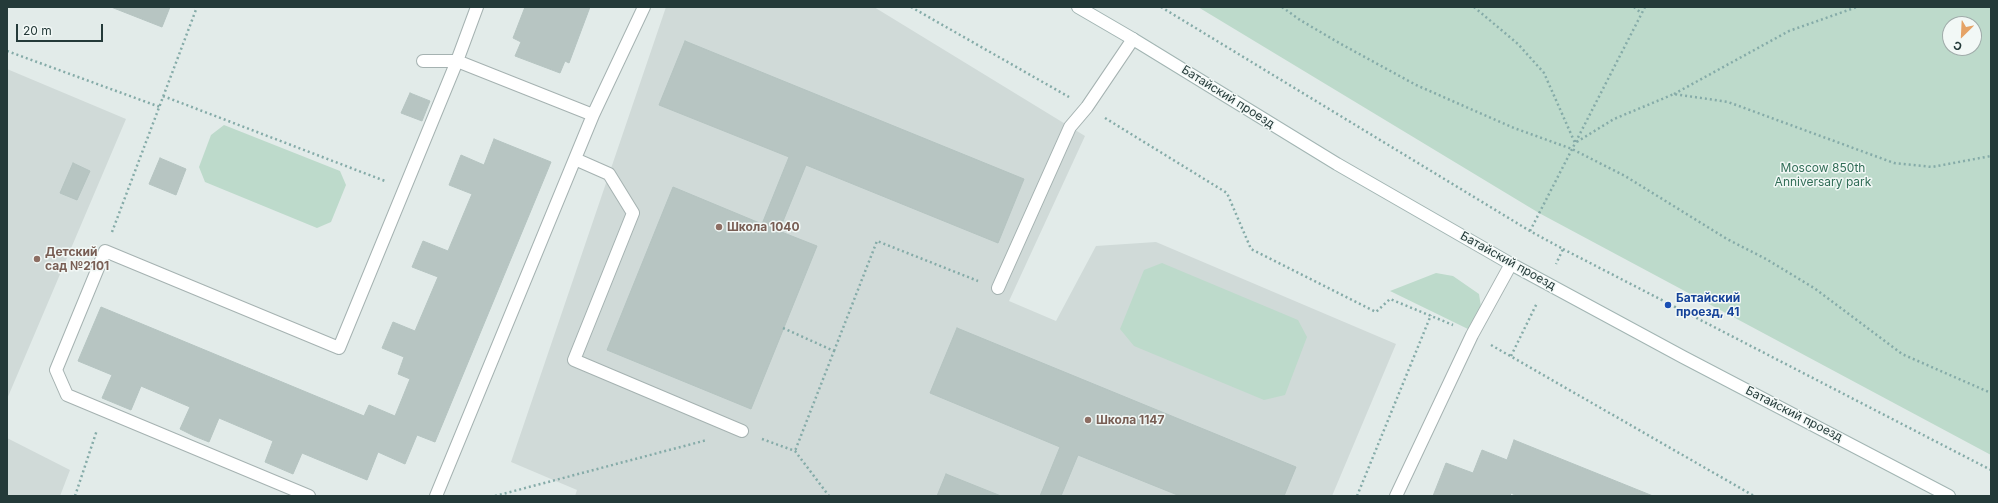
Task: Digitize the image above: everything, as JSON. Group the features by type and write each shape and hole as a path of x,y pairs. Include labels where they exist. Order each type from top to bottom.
{"main road":[{"path":"309,496 67,395 56,370 105,251 339,348 457,61 477,7"},
{"path":"436,496 593,115 644,7"},
{"name":"Батайский проезд","path":"1078,7 1338,164 1511,264 1683,357 1949,496"},
{"path":"998,288 1070,127 1088,107 1133,39"},
{"path":"423,61 457,61 593,115"},
{"path":"575,159 609,174 632,213 574,360 742,431"},
{"path":"1396,496 1472,335 1511,264"}],"path":[{"path":"105,251 197,7"},
{"path":"911,7 1088,107 1227,193 1251,249 1376,312 1390,298 1431,315 1472,335 1754,496"},
{"path":"1161,7 1530,231 1991,470"},
{"path":"1282,7 1342,44 1416,84 1514,128 1572,149 1625,176 1694,217 1727,239 1766,259 1787,272 1858,320 1902,354 1991,393"},
{"path":"1474,7 1518,44 1544,73 1575,143"},
{"path":"1634,7 1642,14"},
{"path":"1530,231 1645,7"},
{"path":"1575,143 1614,119 1674,94 1789,31 1857,7"},
{"path":"7,51 160,107"},
{"path":"1674,94 1728,102 1894,163 1932,167 1991,156"},
{"path":"163,96 405,189"},
{"path":"795,451 877,241 998,288"},
{"path":"1511,356 1563,249"},
{"path":"1357,496 1431,315"},
{"path":"783,328 834,351"},
{"path":"75,496 104,411"},
{"path":"495,496 553,479 742,431 795,451 829,496"}],"shaded area":[{"path":"666,7 874,7 1085,136 1009,301 1056,321 1096,246 1156,242 1396,344 1332,496 575,496 577,490 511,462"},
{"name":"Детский сад №2101","path":"7,69 126,119 7,399"},
{"path":"7,438 70,470 60,496 7,496"}],"green space":[{"name":"Moscow 850th Anniversary park","path":"1198,7 1991,7 1991,455 1539,213"},
{"path":"224,125 340,171 346,185 331,222 317,228 205,182 199,167 211,135"},
{"path":"1162,263 1298,320 1307,337 1285,395 1264,400 1134,346 1120,329 1144,270"},
{"path":"1436,273 1453,276 1479,294 1481,307 1470,330 1390,291"}],"building":[{"path":"111,7 170,7 162,27"},
{"path":"525,7 590,7 569,63 565,61 560,73 515,56 521,42 513,38"},
{"name":"Школа 1040","path":"685,41 1024,179 998,243 806,165 779,231 817,246 751,409 607,350 673,187 762,224 789,157 659,105"},
{"path":"410,93 430,101 422,121 401,113"},
{"path":"494,139 551,162 435,442 417,435 405,464 378,452 367,480 302,453 293,474 265,462 273,441 219,418 209,442 194,436 180,429 190,407 141,386 131,410 102,398 112,375 78,361 101,307 364,416 369,405 395,416 410,379 398,374 404,357 382,348 393,322 415,331 438,277 412,267 423,241 448,251 472,194 449,185 461,155 484,165"},
{"path":"160,158 186,169 176,195 149,184"},
{"path":"73,163 90,171 77,200 60,193"},
{"name":"Школа 1147","path":"957,328 1296,467 1284,496 1180,496 1078,455 1061,496 1040,496 1060,447 930,393"},
{"path":"1514,440 1653,496 1517,496 1511,493 1510,496 1433,496 1446,463 1473,473 1482,450 1507,460"},
{"path":"946,474 1001,496 937,496"}],"place":[{"name":"Школа 1040","path":"719,227"},
{"name":"Детский сад №2101","path":"37,259"},
{"name":"Батайский проезд, 41","path":"1668,305"},
{"name":"Школа 1147","path":"1088,420"}]}
